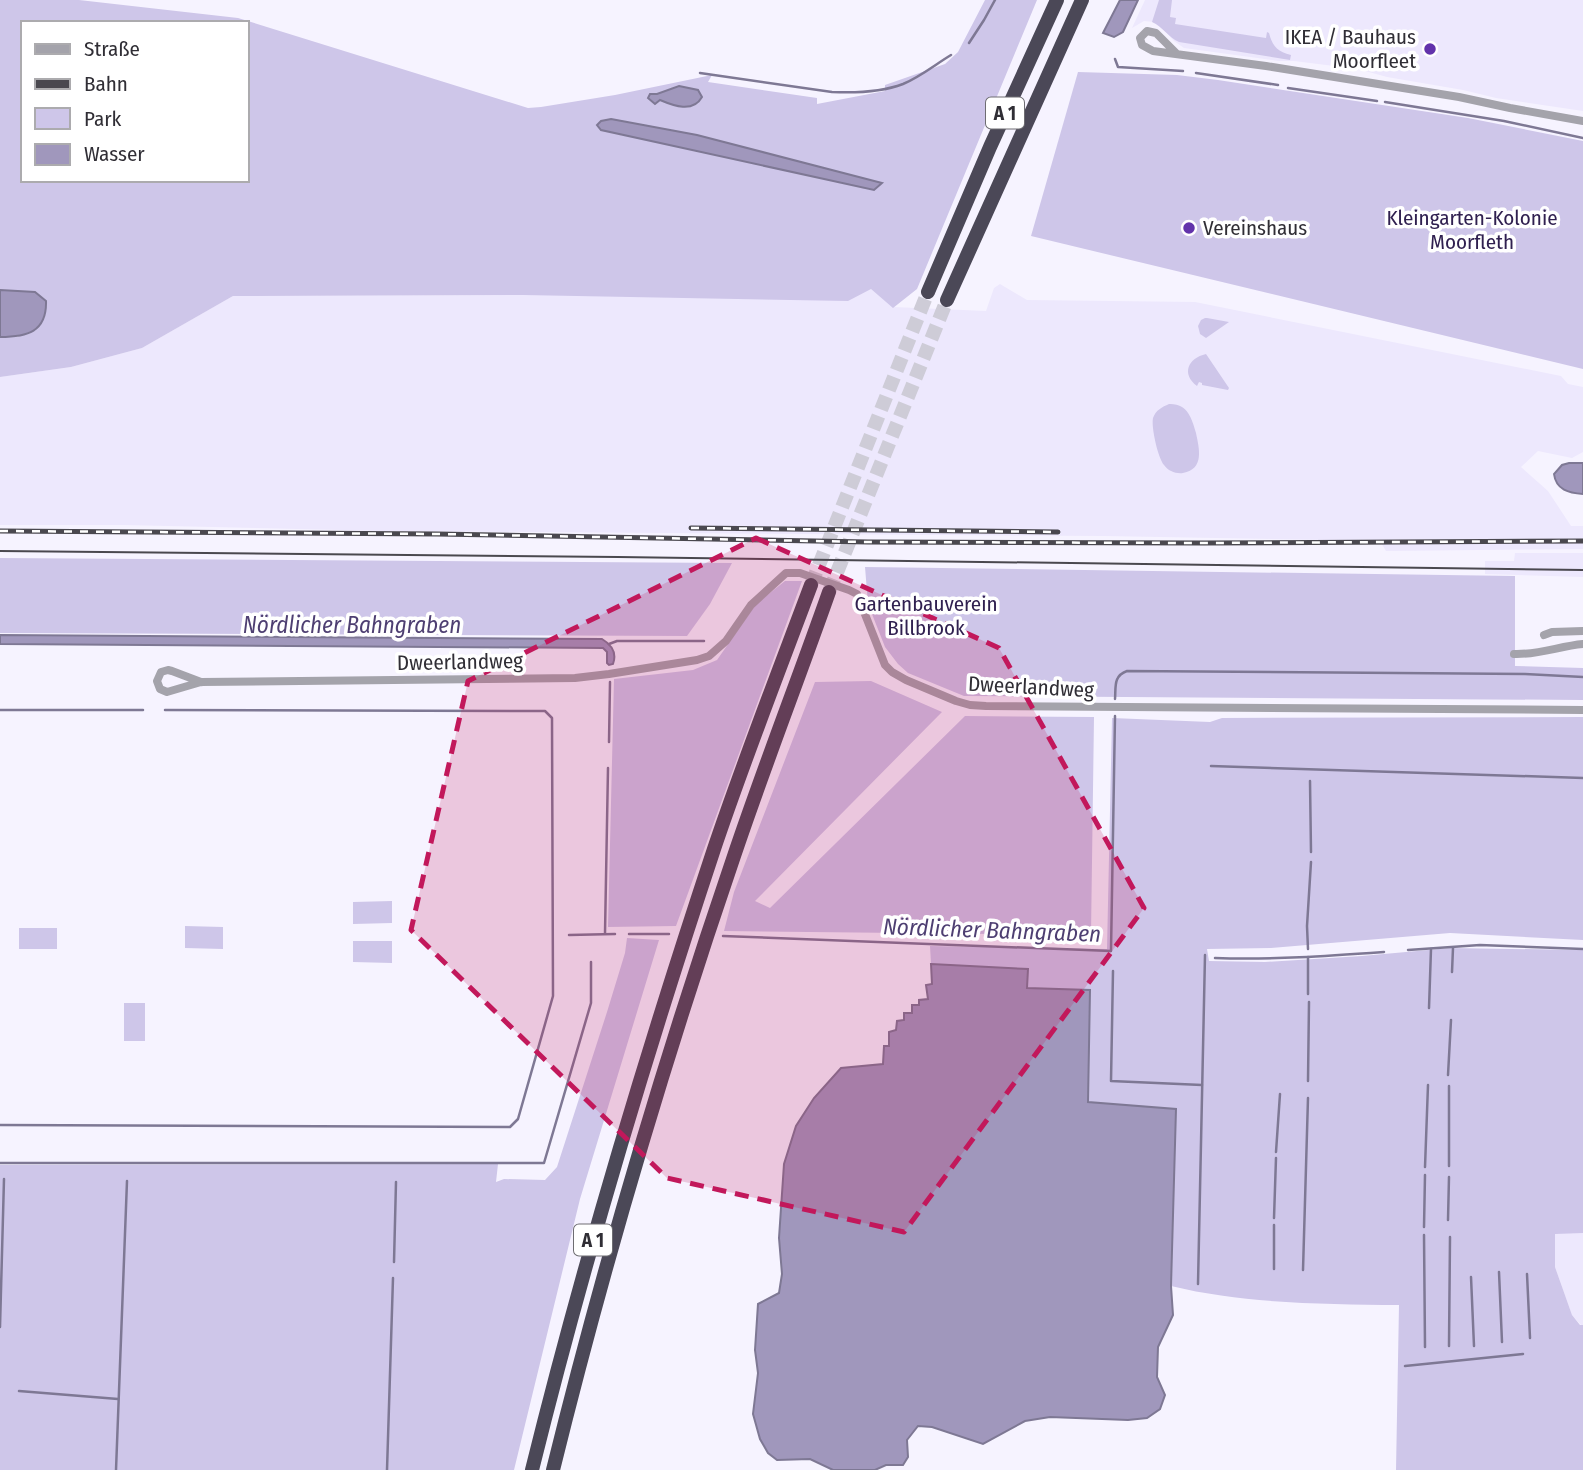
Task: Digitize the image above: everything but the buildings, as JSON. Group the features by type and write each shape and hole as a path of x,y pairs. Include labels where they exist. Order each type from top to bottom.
{"highway":[{"name":"A 1","path":"947,300 1082,0"},
{"name":"A 1","path":"928,292 1056,2"},
{"name":"A 1","path":"532,1470 590,1249 634,1097 715,847 811,585"},
{"name":"A 1","path":"552,1470 606,1269 676,1031 734,855 829,592"}],"street":[{"path":"1177,54 1459,97 1583,121"},
{"name":"Dweerlandweg","path":"201,682 169,670 162,672 157,681 160,689 167,692 201,682 575,678 698,660 717,650 726,641 751,605 779,578 786,573 796,572 857,594 885,665 892,673 970,705 1583,710"},
{"path":"1544,635 1552,632 1583,631"},
{"path":"1514,654 1530,655 1583,644"}],"highlighted area":[{"path":"756,538 999,648 1144,908 904,1232 667,1178 411,930 468,681"}],"shaded area":[{"name":"IKEA / Bauhaus Moorfleet","path":"1145,0 1583,0 1583,111 1496,98 1358,69 1184,48 1154,22 1144,21 1132,28"},
{"path":"1000,284 1027,300 1195,302 1561,376 1568,384 1583,387 1583,452 1572,458 1538,451 1521,467 1548,491 1571,526 1583,526 1583,549 1386,551 1380,541 1104,536 384,531 0,525 0,377 71,367 142,348 233,296 523,295 871,289 893,307 986,311 994,288"},
{"path":"1515,553 1583,553 1583,577 1485,574 1485,561 1514,561"},
{"path":"1555,1233 1583,1233 1583,1325 1572,1315 1555,1267"}],"green space":[{"path":"0,0 79,0 248,21 21,21 21,182 248,182 248,21 528,108 615,95 712,75 708,82 817,98 817,104 885,91 885,85 945,64 958,52 985,0 1037,0 917,289 893,308 871,289 848,301 523,295 233,296 142,348 71,367 0,377 0,337 18,337 35,292 0,290"},
{"path":"1159,0 1172,0 1170,17 1176,18 1175,24 1266,38 1267,32 1276,47 1291,55 1290,60 1179,42 1152,22"},
{"name":"Kleingarten-Kolonie Moorfleth","path":"1078,72 1177,75 1218,80 1468,118 1583,141 1583,369 1031,236"},
{"path":"1205,318 1229,322 1206,338 1200,334 1198,326"},
{"path":"1206,354 1228,390 1199,382 1197,386 1192,381 1188,372 1191,363"},
{"path":"1169,404 1180,406 1188,412 1197,439 1198,463 1190,471 1183,473 1172,472 1164,465 1154,435 1154,415"},
{"path":"0,558 732,563 710,604 687,636 0,633"},
{"name":"Gartenbauverein Billbrook","path":"865,567 1515,576 1515,666 1583,668 1583,700 964,696 908,673 898,664 885,647 868,604"},
{"path":"785,581 802,581 676,926 608,927 614,679 693,670 717,660 756,604"},
{"path":"871,681 942,712 755,901 770,908 965,716 1094,717 1091,935 724,931 734,892 815,682"},
{"path":"1583,717 1583,940 1450,933 1271,948 1207,949 1209,961 1265,962 1450,948 1583,950 1583,1233 1555,1234 1555,1267 1572,1315 1583,1325 1583,1470 1396,1470 1399,1305 1256,1300 1171,1286 1175,1109 1088,1103 1027,988 1027,969 931,964 930,946 1107,949 1112,718 1210,722 1222,718"},
{"path":"392,901 392,923 353,924 353,902"},
{"path":"185,926 223,927 223,949 185,948"},
{"path":"19,928 57,928 57,949 19,949"},
{"path":"627,938 659,940 580,1199 514,1470 0,1470 0,1165 498,1164 496,1182 504,1179 545,1180 557,1167 607,1012"},
{"path":"353,941 392,941 392,963 353,962"},
{"path":"124,1003 145,1003 145,1041 124,1041"}],"water":[{"path":"1120,0 1138,0 1123,32 1114,37 1103,33"},
{"path":"679,86 698,90 702,97 688,107 660,100 655,104 648,98 650,94"},
{"path":"611,119 697,135 882,183 874,190 601,130 597,125 601,121"},
{"path":"0,290 35,292 46,301 43,320 34,331 19,336 0,337"},
{"path":"1583,463 1583,494 1564,490 1557,484 1554,474 1562,465"},
{"path":"0,635 602,639 611,647 614,656 613,664 609,665 607,652 603,648 0,644"},
{"path":"931,964 1028,969 1027,988 1090,990 1088,1102 1176,1109 1171,1286 1173,1315 1158,1347 1157,1377 1165,1395 1160,1409 1147,1418 1128,1420 1050,1417 1025,1421 983,1444 932,1427 918,1426 907,1440 908,1457 903,1465 886,1465 875,1470 833,1470 810,1459 777,1460 768,1453 760,1439 753,1414 758,1373 755,1350 758,1304 779,1293 782,1274 779,1238 784,1164 796,1126 814,1098 841,1068 883,1064 884,1046 889,1046 889,1032 896,1030 897,1021 904,1020 904,1013 912,1013 912,1005 919,1005 919,1000 928,999 926,985 932,984"}],"waterway":[{"path":"969,43 995,0"},
{"path":"700,73 832,92 868,91 903,84 951,55"},
{"path":"1115,59 1118,67 1183,71"},
{"path":"1196,73 1278,85"},
{"path":"1288,88 1377,101"},
{"path":"1385,102 1504,121 1583,138"},
{"name":"Nördlicher Bahngraben","path":"609,644 617,641 704,641"},
{"name":"Nördlicher Bahngraben","path":"1115,699 1117,679 1127,671 1525,674 1583,677"},
{"path":"609,742 610,682"},
{"path":"0,710 143,710"},
{"path":"0,1125 510,1127 518,1119 553,996 552,718 545,711 165,710"},
{"name":"Nördlicher Bahngraben","path":"723,936 1111,951 1115,716"},
{"path":"1211,766 1583,778"},
{"path":"605,933 608,768"},
{"path":"1310,781 1311,852"},
{"path":"1308,949 1311,862"},
{"path":"569,935 615,934"},
{"path":"629,934 669,934"},
{"path":"1408,950 1480,945 1583,949"},
{"path":"1452,972 1453,948"},
{"path":"1429,1008 1431,949"},
{"path":"1215,958 1278,958 1384,952"},
{"path":"1198,1284 1205,955"},
{"path":"1308,957 1308,994"},
{"path":"0,1163 544,1163 591,1003 591,962"},
{"path":"1113,971 1111,1081 1202,1085"},
{"path":"1308,1081 1309,1002"},
{"path":"1448,1075 1451,1020"},
{"path":"1425,1167 1428,1085"},
{"path":"1449,1086 1449,1166"},
{"path":"1276,1152 1280,1094"},
{"path":"1303,1270 1308,1098"},
{"path":"1274,1218 1276,1158"},
{"path":"1424,1227 1425,1175"},
{"path":"1448,1220 1449,1177"},
{"path":"0,1327 4,1179"},
{"path":"116,1470 127,1181"},
{"path":"394,1262 396,1182"},
{"path":"1274,1225 1274,1269"},
{"path":"1424,1235 1425,1347"},
{"path":"1449,1346 1450,1237"},
{"path":"1499,1272 1502,1342"},
{"path":"1527,1274 1530,1338"},
{"path":"1471,1277 1474,1346"},
{"path":"387,1470 393,1278"},
{"path":"1405,1366 1523,1354"},
{"path":"19,1391 118,1399"}],"tunnel":[{"path":"811,585 928,292"},
{"path":"829,592 947,300"}],"tram line":[{"path":"0,551 1583,570"}],"railway":[{"path":"691,528 1058,532"},
{"path":"0,531 437,534 868,542 1583,541"}],"place":[{"name":"IKEA / Bauhaus Moorfleet","path":"1430,49"},
{"name":"Vereinshaus","path":"1189,228"}]}
